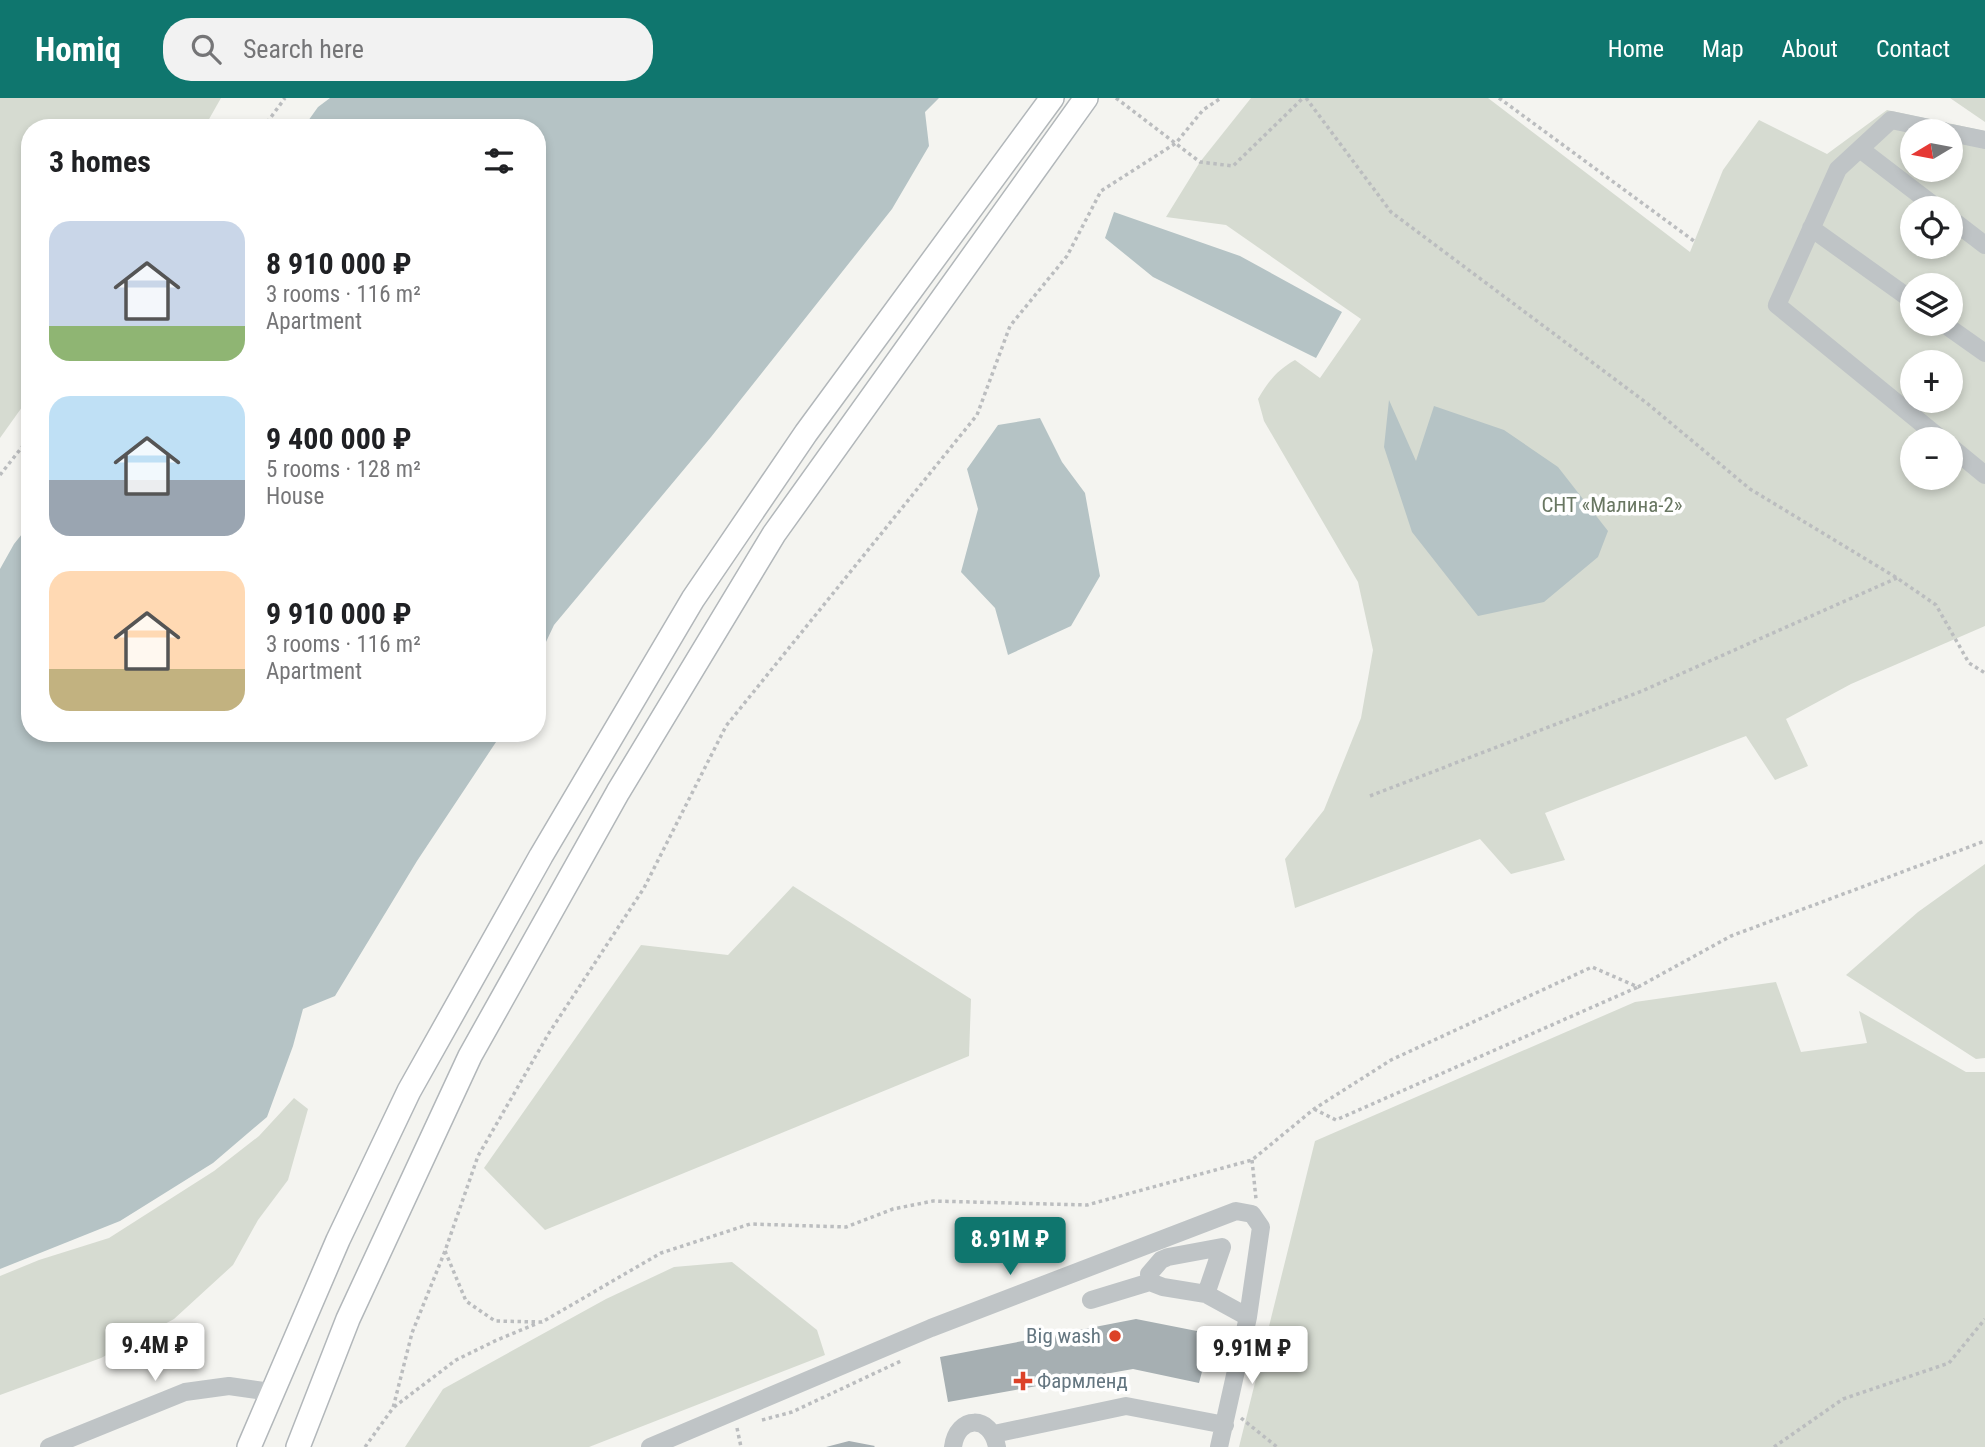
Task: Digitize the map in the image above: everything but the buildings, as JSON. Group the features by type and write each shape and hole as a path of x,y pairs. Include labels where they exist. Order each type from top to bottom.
{"main road":[{"path":"249,1447 338,1240 409,1091 541,856 686,610 806,433 1052,98"},
{"path":"298,1447 348,1319 470,1056 618,792 774,534 1086,98"}],"street":[{"path":"1900,122 1891,120 1839,169 1777,305 1926,427"},
{"path":"1964,136 1985,140"},
{"path":"1860,149 1921,196"},
{"path":"1811,228 1900,292"},
{"path":"1963,228 1985,245"},
{"path":"1961,336 1985,353"},
{"path":"1963,457 1985,475"},
{"path":"650,1447 931,1328 1236,1211 1251,1214 1261,1227 1248,1317 1219,1447"},
{"path":"1150,1282 1149,1274 1168,1257 1222,1247 1206,1294"},
{"path":"1091,1300 1150,1282 1206,1294 1248,1317"},
{"path":"49,1447 185,1392 229,1385 271,1392"},
{"path":"953,1447 955,1435 963,1426 974,1423 986,1426 995,1440 1126,1406 1226,1416"}],"path":[{"path":"270,119 285,98"},
{"path":"1116,98 1200,162 1233,166 1305,98 1391,212 1648,404 1750,489 1897,578 1936,605 1969,663 1985,673"},
{"path":"393,1408 412,1333 445,1251 478,1156 550,1033 644,888 726,726 977,415 1010,326 1067,256 1101,191 1176,143 1203,110 1221,98"},
{"path":"1499,98 1694,241"},
{"path":"0,475 21,448"},
{"path":"1370,796 1642,691 1897,578"},
{"path":"1314,1109 1336,1120 1637,987 1731,936 1985,841"},
{"path":"365,1447 393,1408 456,1360 496,1340 542,1322 661,1253 750,1224 846,1227 893,1209 933,1201 1087,1205 1252,1160 1314,1109 1391,1060 1592,967 1637,987"},
{"path":"1252,1160 1261,1227"},
{"path":"445,1251 466,1301 495,1321 542,1322"},
{"path":"1774,1447 1843,1399 1949,1363 1985,1320"},
{"path":"1226,1416 1277,1447"},
{"path":"737,1426 741,1447"}],"green space":[{"path":"0,98 221,98 209,119 21,119 21,409 0,438"},
{"name":"СНТ «Малина-2»","path":"1251,98 1488,98 1690,252 1723,170 1759,120 1827,154 1887,110 1929,119 1900,119 1900,182 1964,182 1964,126 1985,131 1985,626 1851,684 1786,719 1808,766 1775,780 1746,736 1545,813 1565,860 1511,874 1480,839 1295,908 1285,859 1324,810 1361,718 1373,650 1358,582 1264,421 1258,399 1274,377 1295,360 1320,378 1361,319 1226,225 1166,217 1200,162"},
{"path":"1950,98 1985,98 1985,122"},
{"path":"1985,864 1985,1058 1976,1059 1846,975 1918,912"},
{"path":"793,886 971,999 969,1056 545,1230 484,1168 641,945 728,955"},
{"path":"1776,982 1801,1052 1867,1043 1859,1011 1966,1072 1985,1072 1985,1447 1239,1447 1315,1141 1635,1002"},
{"path":"294,1098 308,1109 288,1180 258,1220 233,1265 174,1319 101,1358 0,1395 0,1276 39,1260 109,1238 214,1171 259,1136"},
{"path":"732,1262 817,1330 825,1355 589,1447 405,1447 443,1389 606,1299 674,1267"}],"shaded area":[{"path":"330,98 939,98 925,112 929,146 892,209 711,437 554,625 546,642 546,119 309,119 318,107"},
{"path":"1114,212 1240,256 1342,312 1316,358 1153,277 1105,238"},
{"path":"1389,400 1416,461 1434,406 1504,430 1558,467 1608,531 1598,557 1544,602 1478,616 1412,532 1384,447"},
{"path":"1040,418 1062,462 1085,493 1100,576 1071,626 1008,655 995,608 961,572 978,509 967,469 998,425"},
{"path":"21,535 21,742 496,742 417,861 335,996 303,1009 293,1046 267,1117 213,1163 120,1221 0,1269 0,569"}],"place":[{"name":"Big wash","path":"1115,1336"},
{"name":"Фармленд","path":"1023,1381"}]}
